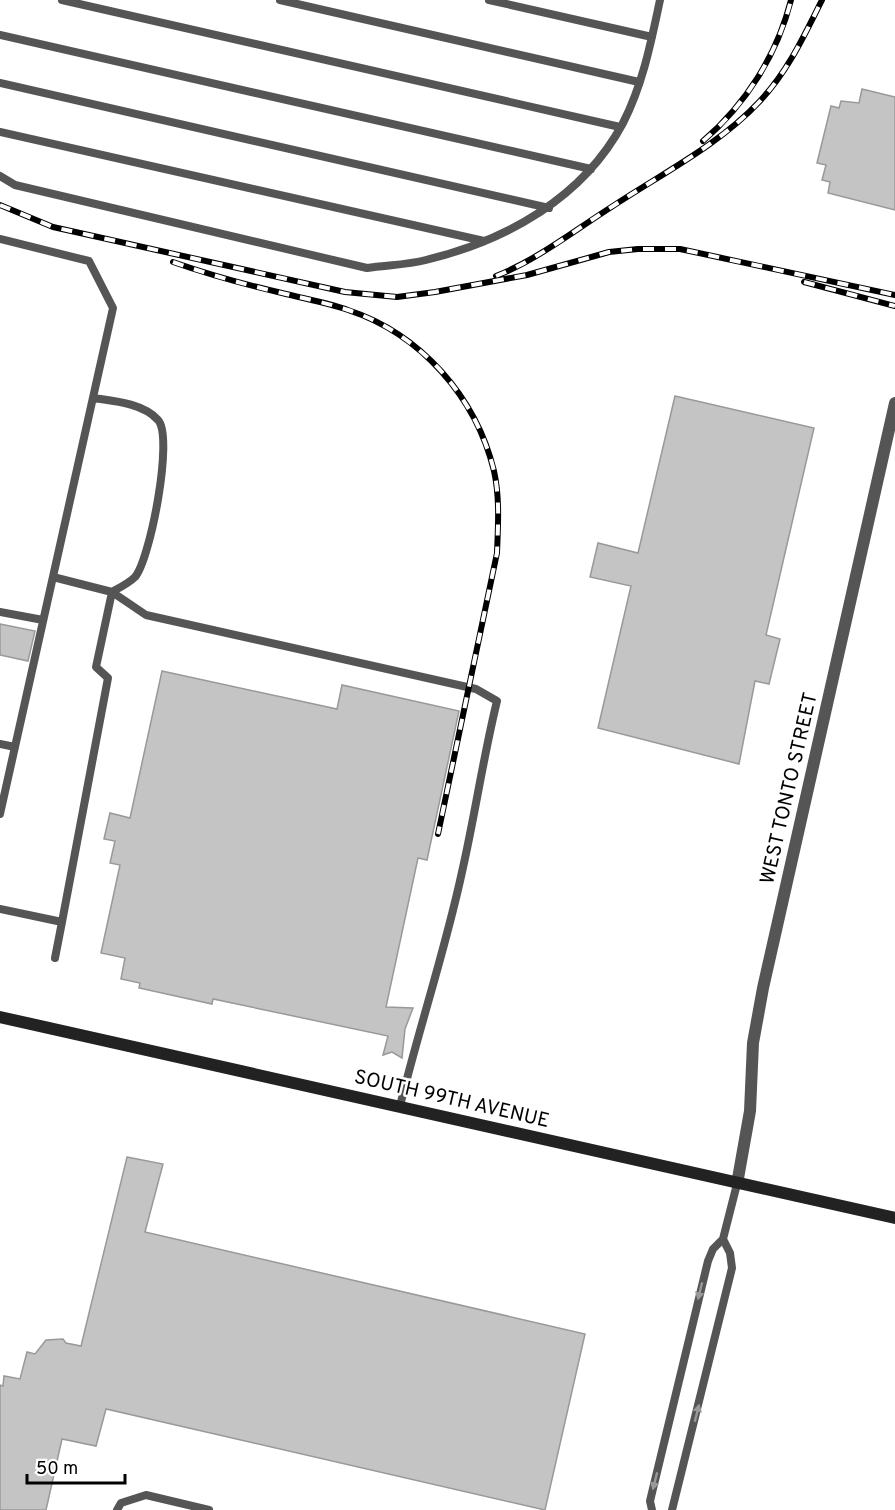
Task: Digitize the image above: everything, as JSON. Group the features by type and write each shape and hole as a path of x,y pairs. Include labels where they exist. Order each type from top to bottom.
{"main road":[{"name":"SOUTH 99TH AVENUE","path":"0,1017 895,1218"}],"street":[{"name":"WEST TONTO STREET","path":"737,1184 750,1111 753,1043 763,988 895,403"}],"lane":[{"path":"62,0 620,127"},
{"path":"280,0 639,82"},
{"path":"489,0 652,37"},
{"path":"0,176 15,185 367,268 424,261 485,241 549,208 591,169 620,127 639,82 660,0"},
{"path":"0,35 591,169"},
{"path":"0,83 549,208"},
{"path":"0,132 485,241"},
{"path":"0,239 89,261 113,308 15,747 2,792 0,814"},
{"path":"55,958 108,678 96,667 112,592 136,576 152,528 163,471 162,427 158,419 140,408 93,398"},
{"path":"53,577 112,592 146,615 476,689 497,702 457,895 400,1106"},
{"path":"0,612 43,620"},
{"path":"0,744 15,747"},
{"path":"0,909 62,922"},
{"path":"652,1510 650,1501 708,1261 713,1249 723,1239 737,1184"},
{"path":"672,1510 675,1506 732,1268 730,1253 723,1239"},
{"path":"117,1510 122,1503 146,1495 209,1510"}],"building":[{"path":"862,89 895,97 895,210 828,193 830,182 822,180 826,165 817,163 831,106 839,108 841,101 859,103"},
{"path":"675,396 814,428 766,635 780,639 769,684 755,681 739,764 598,728 631,586 590,577 598,543 638,553"},
{"path":"0,624 35,631 28,661 0,655"},
{"path":"162,671 337,709 342,685 459,711 427,860 418,858 386,1007 413,1008 405,1029 402,1058 392,1052 383,1055 388,1036 213,999 212,1004 139,988 140,983 121,979 125,958 101,953 120,865 110,863 115,841 104,839 110,813 130,818"},
{"path":"127,1157 163,1164 145,1232 585,1334 545,1510 106,1409 96,1446 62,1439 46,1510 0,1510 0,1385 3,1386 4,1376 20,1379 27,1352 35,1354 46,1340 63,1339 66,1343 81,1346"}],"railway":[{"path":"703,141 733,111 758,77 777,40 791,0"},
{"path":"496,276 556,244 690,158 744,117 770,90 787,65 822,0"},
{"path":"0,205 53,227 345,292 397,297 527,275 609,252 680,249 895,295"},
{"path":"173,262 243,283 333,305 374,321 399,335 422,352 442,372 474,418 486,444 496,481 497,553 438,834"},
{"path":"804,282 895,306"}]}
